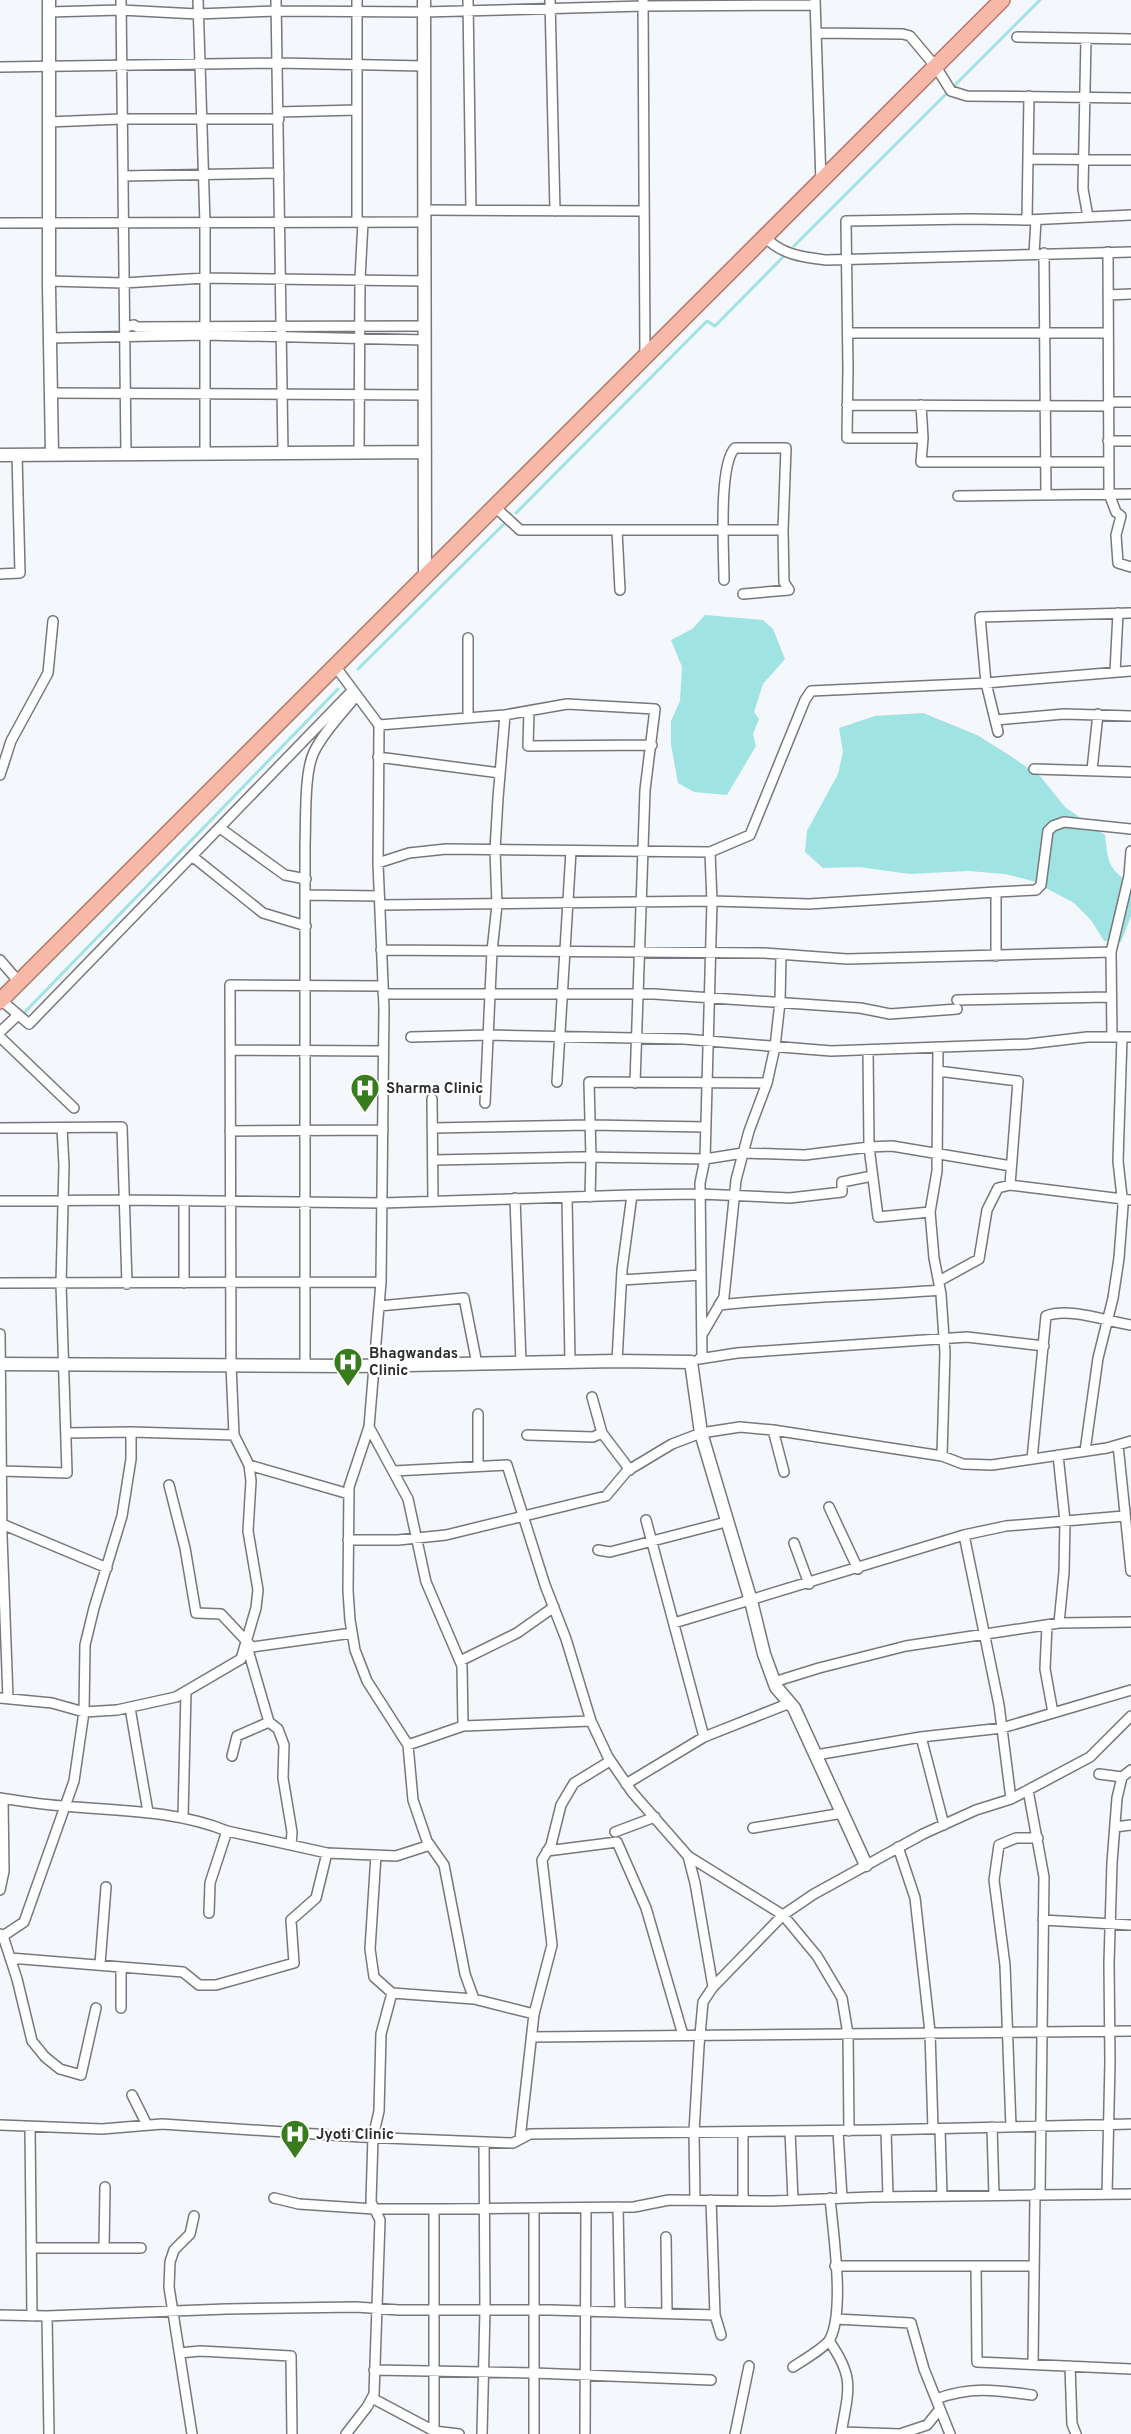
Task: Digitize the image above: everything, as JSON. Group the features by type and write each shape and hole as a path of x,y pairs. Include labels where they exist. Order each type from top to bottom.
{"highway":[{"path":"1,1001 1002,0"}],"street":[{"path":"121,0 126,454"},
{"path":"198,0 198,66 206,278 205,453"},
{"path":"276,0 283,453"},
{"path":"357,0 360,222 359,453"},
{"path":"52,454 49,281 49,6 197,14 277,10 357,11 468,5 815,2 821,182"},
{"path":"643,3 645,357"},
{"path":"550,4 555,211"},
{"path":"468,5 471,210"},
{"path":"424,6 425,577"},
{"path":"816,33 910,36 936,67 951,91 967,96 1131,98"},
{"path":"1017,37 1131,39"},
{"path":"1086,38 1083,189 1088,217"},
{"path":"0,67 198,66 278,63 424,66"},
{"path":"1029,96 1028,159 1034,254"},
{"path":"48,122 279,116 357,110"},
{"path":"1028,159 1131,160"},
{"path":"123,176 279,173"},
{"path":"0,223 360,222 471,210 644,211"},
{"path":"923,438 847,438 848,259 846,221 1031,220 1131,215"},
{"path":"765,237 774,246 795,256 826,260 1131,252"},
{"path":"1108,252 1109,494 1116,512 1121,516 1116,535 1118,563 1131,567"},
{"path":"1044,254 1046,495"},
{"path":"49,281 124,283 206,278 281,278 424,281"},
{"path":"1108,295 1131,294"},
{"path":"281,332 360,326 424,326"},
{"path":"50,338 125,331 206,330 424,340"},
{"path":"848,333 1108,333"},
{"path":"51,393 424,395"},
{"path":"847,405 1044,406 1131,402"},
{"path":"921,405 923,438 921,462 1109,462"},
{"path":"1108,441 1131,441"},
{"path":"724,580 724,478 730,453 735,448 786,448 784,582 789,591 743,594"},
{"path":"0,455 424,452"},
{"path":"0,574 20,573 17,455"},
{"path":"958,496 1131,494"},
{"path":"495,507 520,530 783,530"},
{"path":"617,531 620,591"},
{"path":"1115,672 1118,613"},
{"path":"998,732 986,683 980,617 1131,613"},
{"path":"0,775 11,741 48,673 53,621"},
{"path":"468,638 468,718"},
{"path":"335,666 379,725 378,863 384,1051 381,1282 369,1427 349,1487 348,1591 352,1633 355,1650 367,1681 408,1745 413,1800 430,1845 444,1865 465,1974 474,1999"},
{"path":"378,863 409,853 446,849 710,852 750,835 805,700 811,691 986,683 1131,671"},
{"path":"1,1001 29,1024 354,693"},
{"path":"305,1366 304,1129 308,782 313,754 354,693"},
{"path":"379,725 505,715 567,704 655,709 645,790 643,903 634,1083"},
{"path":"529,711 528,746 652,745"},
{"path":"996,720 1064,714 1131,716"},
{"path":"1092,770 1098,714"},
{"path":"485,1102 492,951 497,905 495,850 505,715"},
{"path":"378,757 500,772"},
{"path":"1034,769 1131,772"},
{"path":"306,895 379,901 497,905 712,901 809,904 1036,890 1041,885 1048,831 1053,826 1064,822 1131,829"},
{"path":"220,828 285,874 306,879"},
{"path":"557,1082 571,851"},
{"path":"1112,1037 1111,952 1129,876 1131,851"},
{"path":"710,852 712,901 706,1127 705,1159 700,1194 702,1335 697,1360 700,1433 774,1682 790,1703 866,1865"},
{"path":"192,856 263,913 306,927"},
{"path":"996,892 996,956"},
{"path":"381,950 710,952 847,959 1111,952"},
{"path":"702,1335 724,1297 734,1196 743,1153 767,1083 775,1047 780,1002 781,955"},
{"path":"0,960 19,982"},
{"path":"0,1335 4,1698 51,1703 84,1712 130,1708 176,1697 241,1659 258,1590 248,1531 251,1481 249,1465 234,1435 231,1365 230,984 490,995 638,994 709,997 860,1008 890,1014 957,1005 1111,997"},
{"path":"0,1032 18,1014"},
{"path":"411,1037 488,1035 708,1040 831,1051 938,1048 1127,1037 1118,1161 1127,1199 1119,1258 1098,1358 1084,1451"},
{"path":"0,1037 74,1108"},
{"path":"938,1048 937,1171 930,1212 944,1338 942,1456"},
{"path":"230,1050 384,1051"},
{"path":"868,1050 868,1147 878,1217 930,1212"},
{"path":"938,1071 1018,1081 1010,1185"},
{"path":"590,1197 589,1082 767,1083"},
{"path":"432,1099 433,1201"},
{"path":"432,1128 590,1125 706,1127"},
{"path":"0,1128 122,1127 127,1284"},
{"path":"2,1471 67,1473 61,1284 62,1128"},
{"path":"230,1131 383,1130"},
{"path":"433,1160 591,1157 705,1159 743,1153 805,1155 892,1146 1011,1166"},
{"path":"0,1202 124,1200 382,1203 700,1194 790,1198 842,1192 842,1182 872,1176"},
{"path":"719,1305 940,1286 979,1259 987,1209 998,1188 1010,1185 1127,1199"},
{"path":"617,1361 622,1280 632,1195"},
{"path":"515,1198 521,1363"},
{"path":"567,1198 570,1362"},
{"path":"184,1201 184,1283"},
{"path":"622,1280 701,1275"},
{"path":"0,1283 381,1282"},
{"path":"379,1306 464,1298 477,1364"},
{"path":"1032,1459 1046,1316 1055,1312 1067,1312 1107,1322 1131,1325"},
{"path":"1,1364 374,1366 697,1360 967,1337 1044,1346"},
{"path":"592,1397 602,1433 630,1470"},
{"path":"478,1414 478,1466"},
{"path":"369,1427 408,1499 426,1582 460,1661 463,1726"},
{"path":"348,1540 446,1535 606,1496 630,1470 672,1444 700,1433 740,1428 773,1430 942,1456 963,1464 983,1465 1131,1442"},
{"path":"773,1430 784,1472"},
{"path":"66,1433 131,1431 234,1435"},
{"path":"96,2008 81,2075 60,2069 32,2041 10,1958 1,1936 24,1922 74,1781 84,1712 85,1645 122,1516 131,1459 131,1431"},
{"path":"527,1435 593,1437 602,1433"},
{"path":"1118,1445 1131,1571"},
{"path":"1058,1455 1065,1521 1064,1572 1059,1623"},
{"path":"249,1465 349,1494"},
{"path":"394,1471 507,1465 566,1639 591,1721 610,1761 626,1784 688,1856 783,1915 817,1956 842,1998 848,2034 849,2131"},
{"path":"169,1485 185,1548 196,1613 221,1614 252,1647 352,1633"},
{"path":"829,1507 858,1569"},
{"path":"674,1623 809,1584 964,1535 1006,1526 1124,1516"},
{"path":"646,1520 704,1737"},
{"path":"598,1550 610,1552 726,1522"},
{"path":"2,1524 107,1568"},
{"path":"964,1535 1002,1728 1011,1799"},
{"path":"794,1543 809,1584"},
{"path":"460,1661 517,1633 554,1607"},
{"path":"774,1682 906,1646 1059,1623 1131,1622"},
{"path":"1047,1625 1045,1669 1053,1713"},
{"path":"246,1643 269,1722 278,1730 284,1744 283,1778 292,1832 291,1845"},
{"path":"816,1755 921,1737 1002,1728 1131,1690"},
{"path":"183,1818 186,1691"},
{"path":"626,1784 704,1737 790,1703"},
{"path":"130,1708 148,1812"},
{"path":"695,2200 694,2132 700,2034 703,2002 712,1987 783,1915 814,1894 944,1824 976,1810 1011,1799 1090,1757 1131,1716"},
{"path":"408,1745 463,1726 591,1721"},
{"path":"232,1756 237,1736 269,1722"},
{"path":"921,1737 944,1824"},
{"path":"520,2139 534,2014 552,1945 542,1860 551,1845 561,1805 573,1783 610,1761"},
{"path":"1107,2194 1110,1922 1115,1827 1117,1798 1122,1777 1131,1770"},
{"path":"1100,1774 1122,1777"},
{"path":"1028,1790 1044,1877 1033,2364"},
{"path":"0,1890 4,1871 2,1798 64,1806 148,1812 208,1823 227,1831 327,1853 396,1856 430,1845"},
{"path":"753,1828 843,1813"},
{"path":"615,1832 655,1817"},
{"path":"1115,1827 1131,1825"},
{"path":"208,1913 210,1883 227,1831"},
{"path":"1011,2127 1005,1965 994,1880 999,1845 1017,1838 1038,1838"},
{"path":"547,1851 617,1842 646,1908 683,2035"},
{"path":"898,1847 915,1898 930,2032 942,2196"},
{"path":"10,1958 183,1972 199,1985 216,1985 294,1963 291,1920 316,1898 327,1853"},
{"path":"376,1855 370,1949 374,1977 392,1993 474,1999 534,2014"},
{"path":"688,1856 697,1894 712,1987"},
{"path":"100,1964 106,1887"},
{"path":"1043,1920 1110,1922 1131,1925"},
{"path":"121,1967 121,2008"},
{"path":"346,2434 372,2398 380,2220 371,2202 373,2137 378,2111 381,2034 392,1993"},
{"path":"532,2037 1131,2031"},
{"path":"132,2096 147,2125"},
{"path":"0,2125 102,2129 162,2124 513,2143 530,2134 849,2131 1131,2124"},
{"path":"30,2127 32,2316"},
{"path":"992,2127 994,2195"},
{"path":"886,2130 888,2196"},
{"path":"790,2131 793,2200"},
{"path":"838,2131 842,2198"},
{"path":"743,2132 743,2200"},
{"path":"482,2434 485,2310 484,2142"},
{"path":"104,2248 105,2187"},
{"path":"274,2198 299,2204 374,2209 485,2209 634,2207 669,2200 1131,2194"},
{"path":"793,2367 829,2341 836,2319 830,2198"},
{"path":"711,2200 715,2315 721,2335"},
{"path":"618,2207 620,2312"},
{"path":"534,2208 534,2434"},
{"path":"585,2434 586,2208"},
{"path":"434,2209 434,2432"},
{"path":"192,2434 169,2287 170,2262 174,2250 190,2234 194,2216"},
{"path":"666,2238 667,2313"},
{"path":"31,2248 141,2248"},
{"path":"835,2266 1034,2266"},
{"path":"976,2266 977,2362 1131,2369"},
{"path":"0,2315 47,2316 285,2308 534,2310 715,2315"},
{"path":"47,2316 49,2434"},
{"path":"836,2319 912,2323 924,2369 950,2434"},
{"path":"829,2341 840,2357 848,2376 842,2433 900,2434 927,2425 940,2409"},
{"path":"180,2353 201,2351 291,2356 292,2434"},
{"path":"735,2434 749,2366"},
{"path":"1070,2366 1072,2424 1076,2434"},
{"path":"374,2370 711,2379"},
{"path":"936,2399 958,2391 985,2389 1032,2395"},
{"path":"372,2398 434,2432 459,2434"}],"water":[{"path":"705,615 763,620 773,629 785,659 763,684 754,712 759,719 753,734 756,746 727,795 694,792 678,783 671,745 671,721 680,701 682,667 671,640 692,629"},
{"path":"923,713 977,735 1009,755 1041,777 1065,807 1105,835 1110,864 1131,884 1131,916 1121,942 1104,941 1091,920 1074,903 1033,881 1005,874 968,871 910,874 859,867 823,868 805,852 807,831 838,774 843,752 839,728 875,716"}],"waterway":[{"path":"794,246 1040,0"},
{"path":"516,513 707,321 715,326 783,257"},
{"path":"358,669 506,522"},
{"path":"21,1016 338,689"}],"place":[{"name":"Sharma Clinic","path":"365,1114"},
{"name":"Bhagwandas Clinic","path":"348,1388"},
{"name":"Jyoti Clinic","path":"295,2160"}]}
